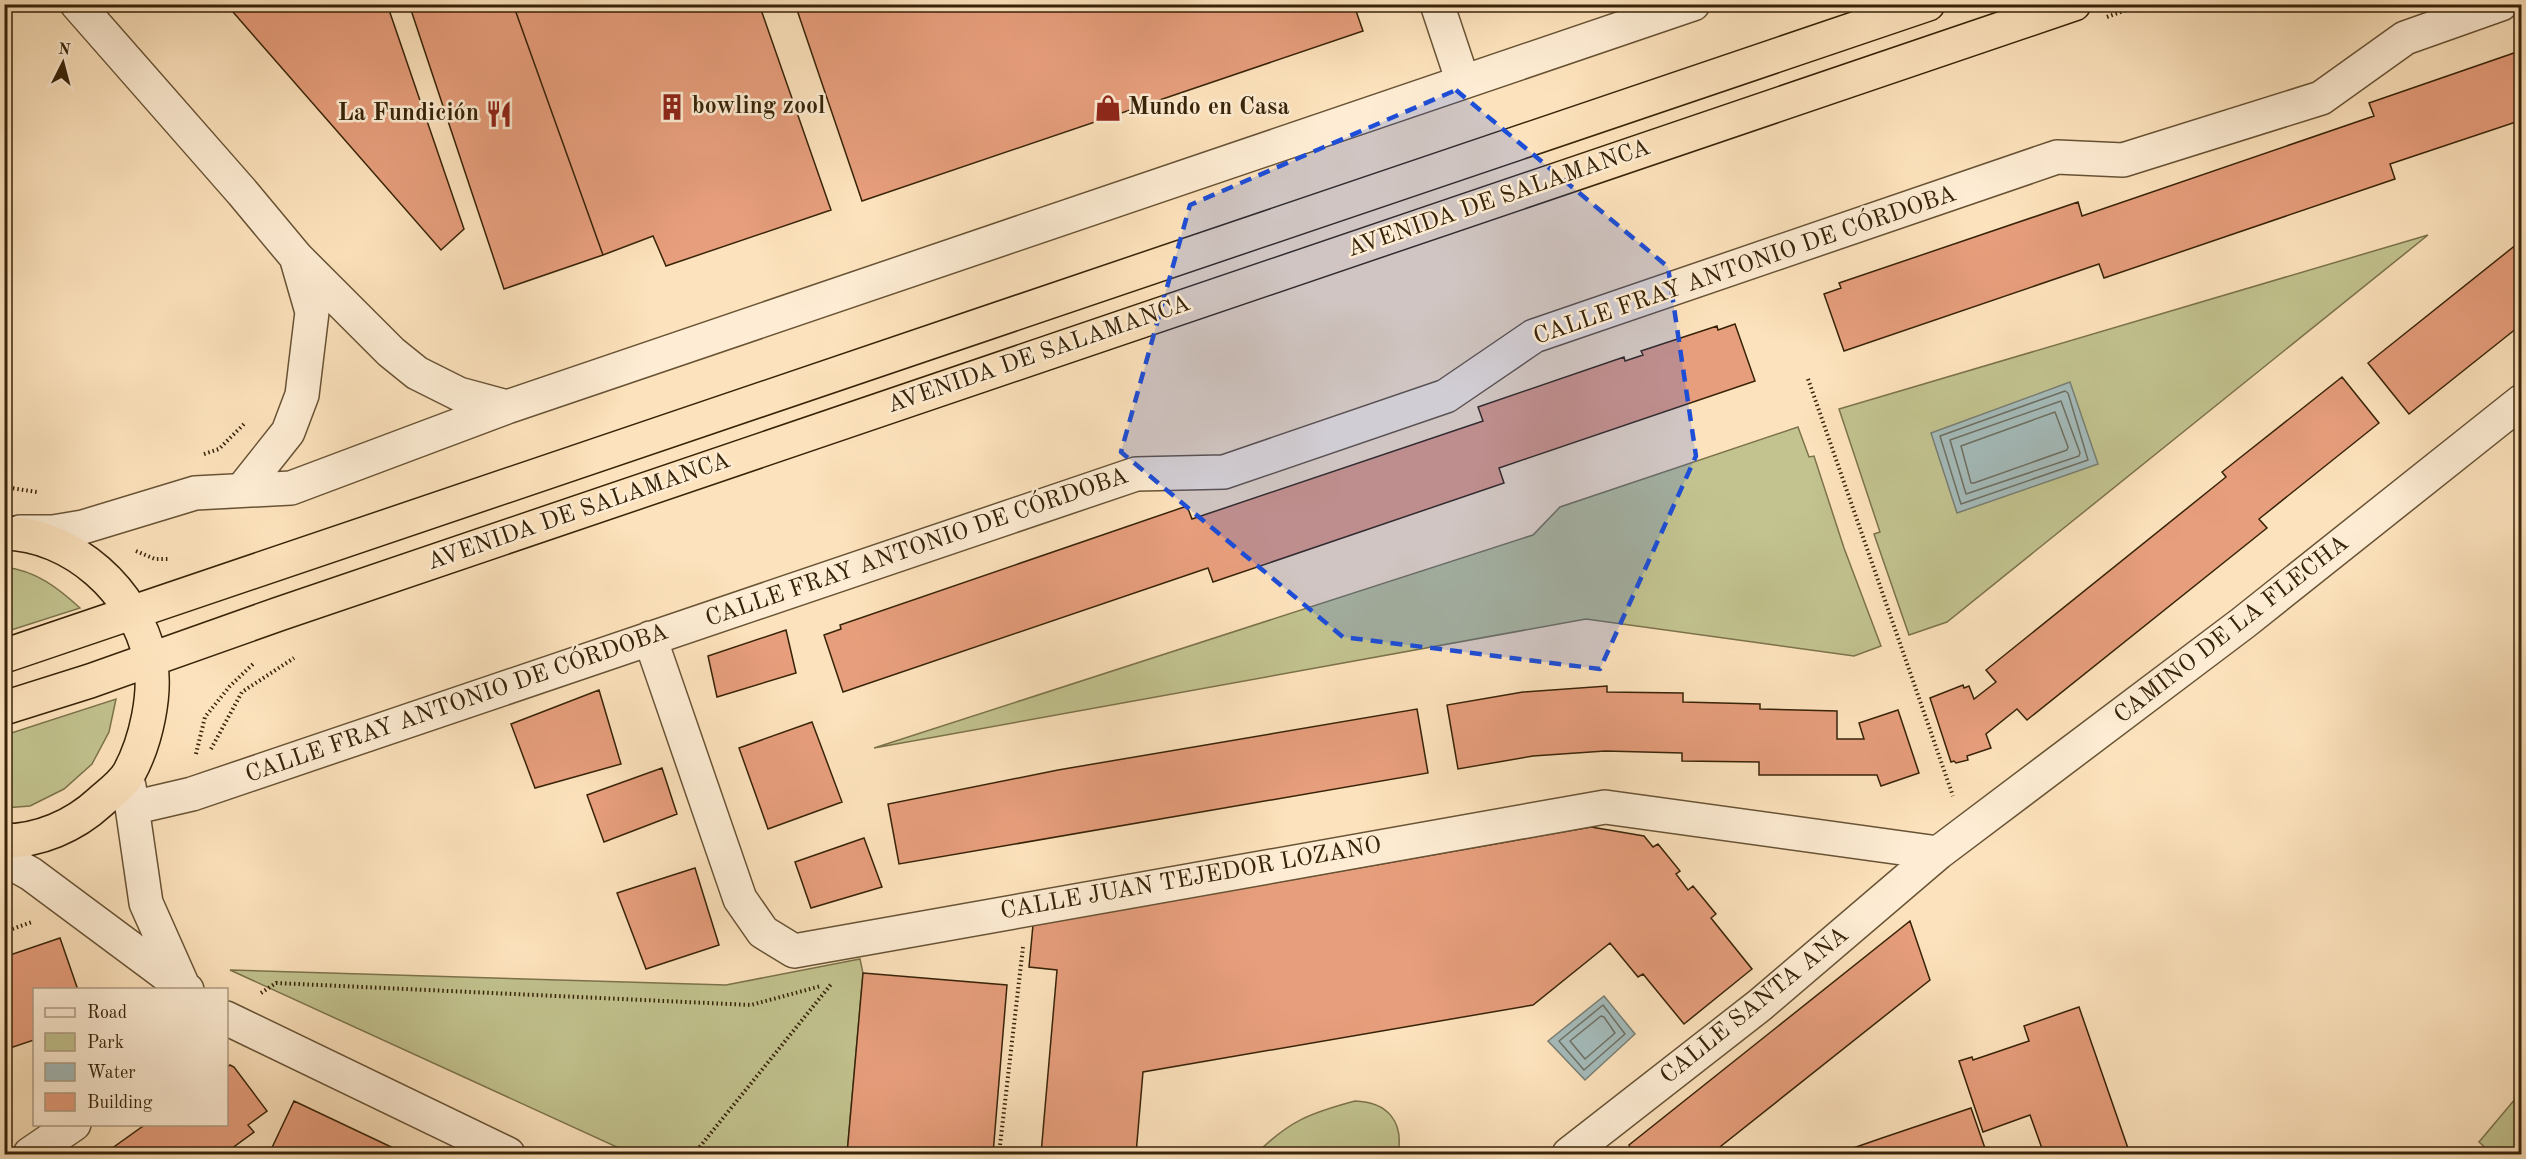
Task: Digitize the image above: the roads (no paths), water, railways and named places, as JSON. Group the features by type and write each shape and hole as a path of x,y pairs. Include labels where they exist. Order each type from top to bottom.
{"highway":[{"name":"AVENIDA DE SALAMANCA","path":"4,656 1928,4"},
{"name":"AVENIDA DE SALAMANCA","path":"4,708 2074,4"},
{"path":"4,841 21,841 51,833 86,815 128,776 139,752 151,708 150,659 133,612 97,569 56,543 6,533"}],"street":[{"path":"77,4 297,258 391,352 417,373 459,394 507,407"},
{"path":"1437,4 1463,82"},
{"path":"6,533 53,532 83,527 195,493 291,488 507,407 1693,4"},
{"name":"CALLE FRAY ANTONIO DE CÓRDOBA","path":"132,808 192,794 1136,474 1224,472 1235,469 1446,396 1534,336 2057,157 2123,160 2321,98 2405,38 2501,4"},
{"path":"242,490 288,432 302,395 312,312 297,258"},
{"name":"CAMINO DE LA FLECHA","path":"1938,853 2243,623 2522,401"},
{"name":"CALLE JUAN TEJEDOR LOZANO","path":"650,638 740,899 763,932 794,951 1605,807 1938,853"},
{"path":"128,776 146,903 185,988"},
{"name":"CALLE SANTA ANA","path":"1569,1155 1760,1005 1938,853"},
{"path":"4,859 31,874 185,988"},
{"path":"228,1018 508,1155"},
{"path":"30,1155 73,1126"}],"water":[{"path":"2070,382 2098,464 1957,513 1931,433"},
{"path":"1604,996 1635,1034 1585,1080 1548,1041"}],"place":[{"name":"bowling zool","path":"672,107"},
{"name":"Mundo en Casa","path":"1108,108"},
{"name":"La Fundición","path":"499,114"}]}
